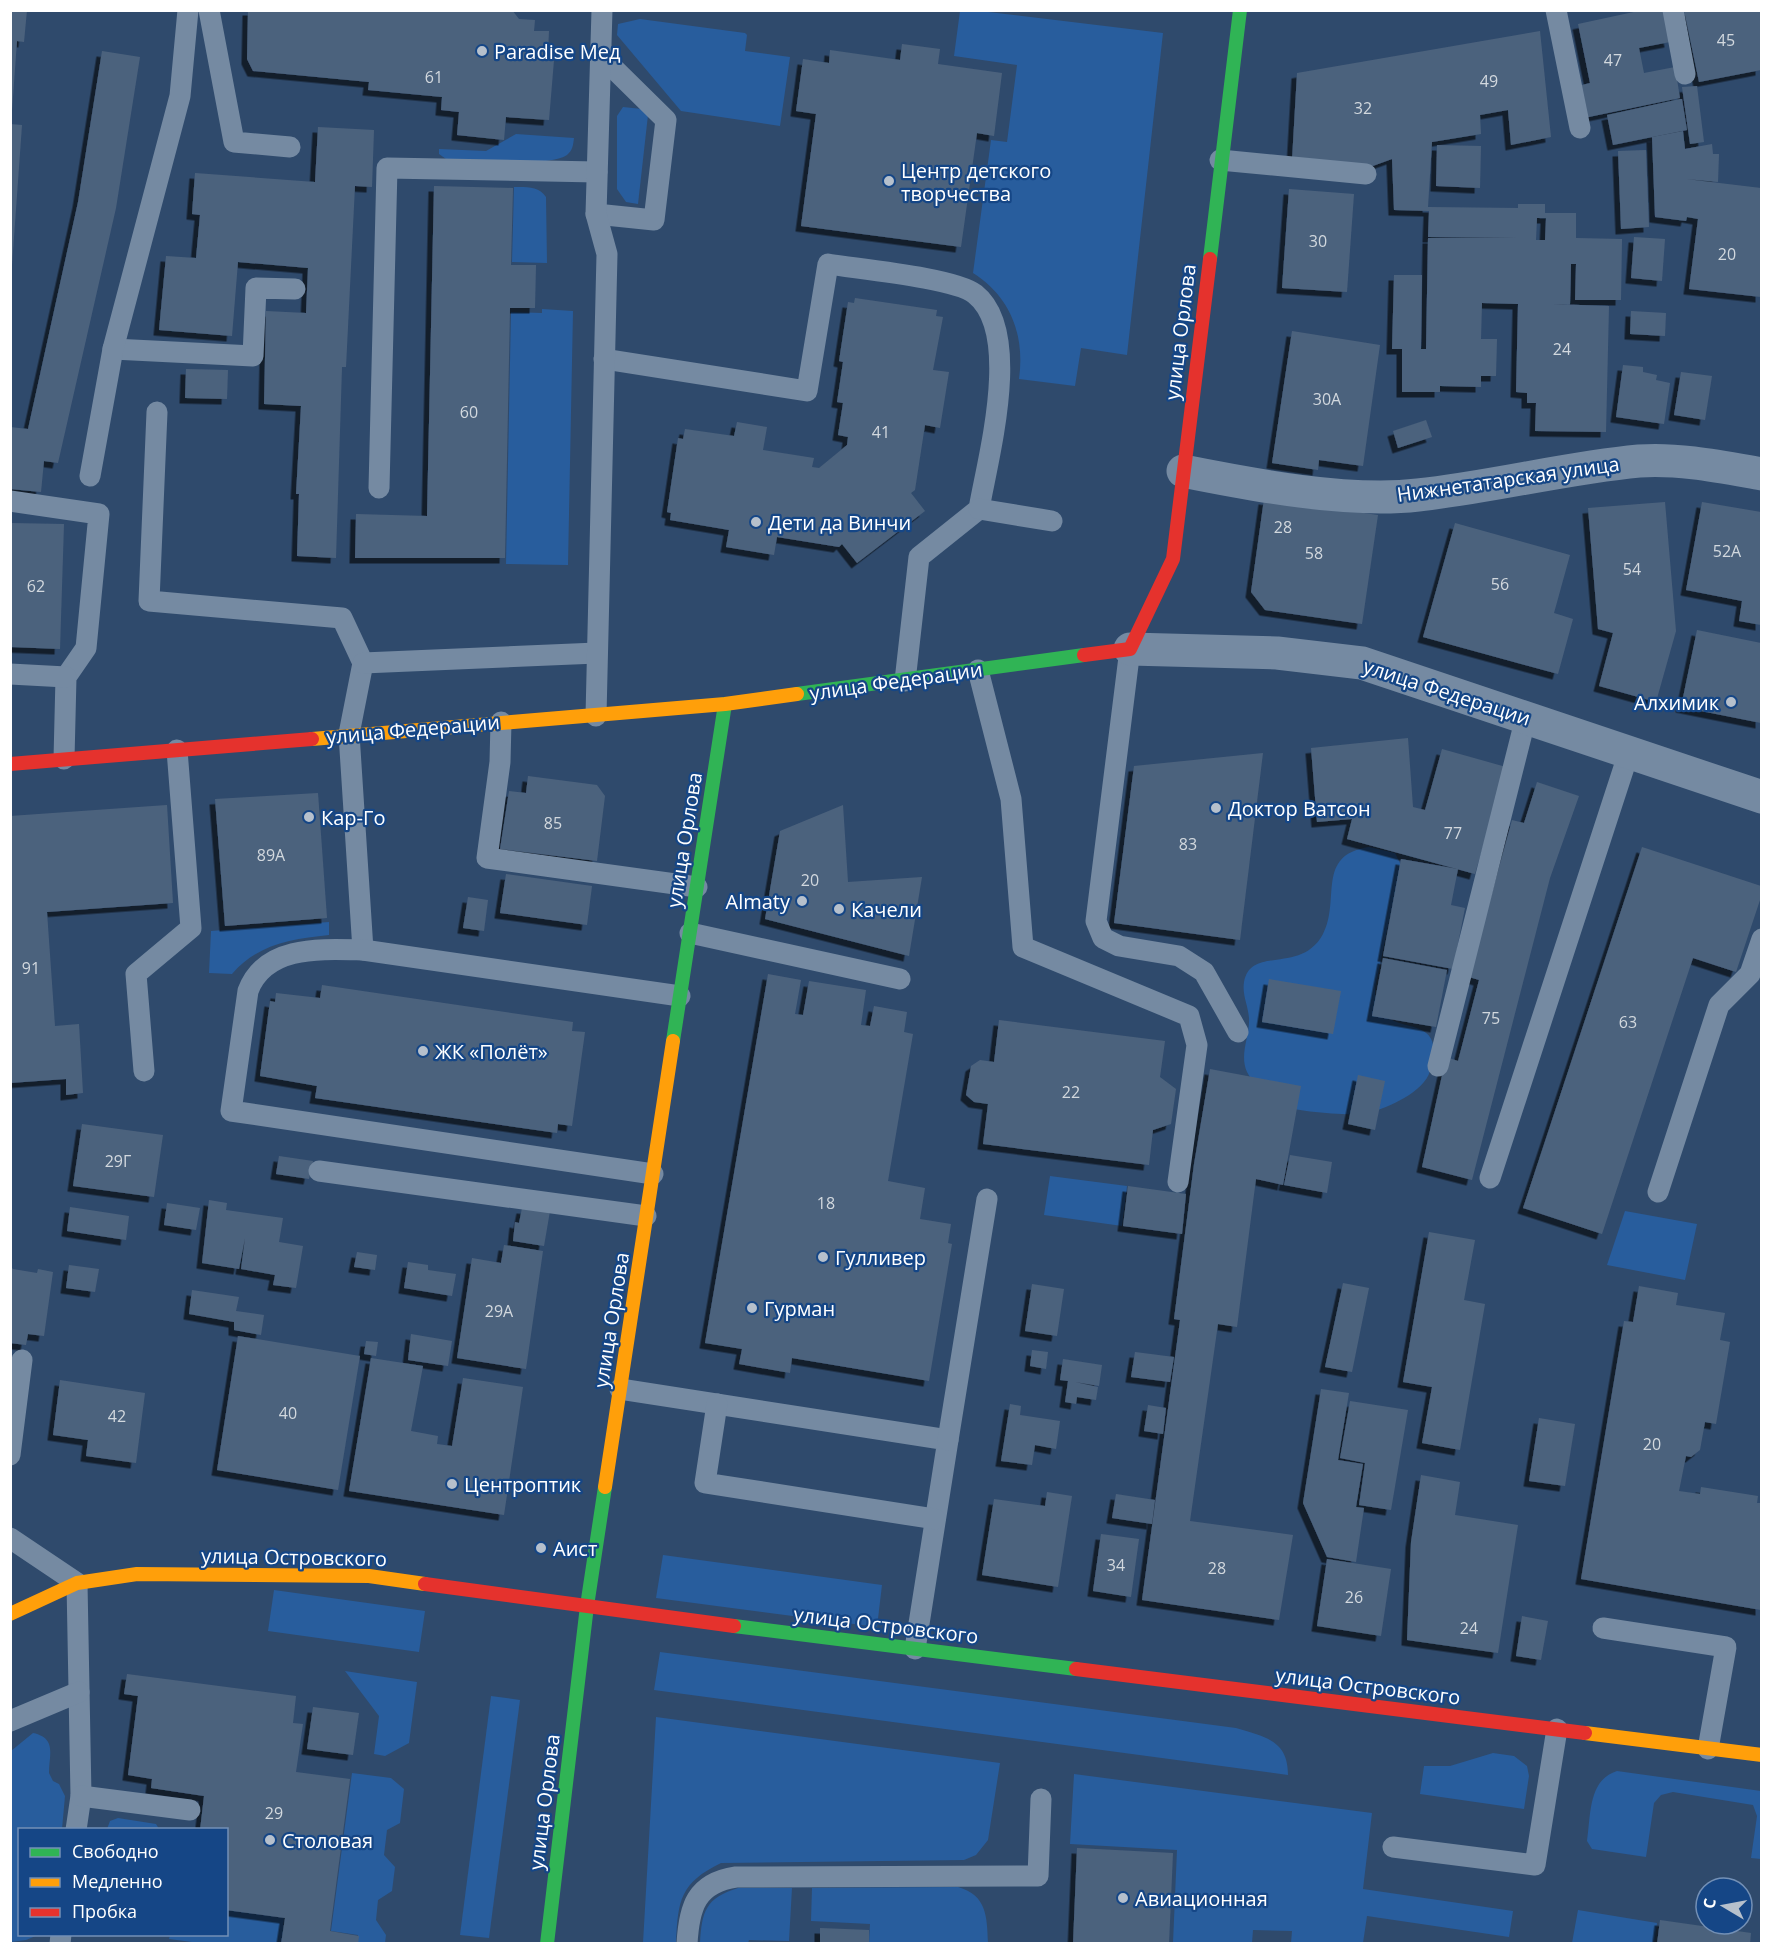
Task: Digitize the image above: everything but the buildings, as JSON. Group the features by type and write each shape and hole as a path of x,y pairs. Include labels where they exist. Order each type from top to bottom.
{"street":[{"name":"улица Орлова","path":"1130,649 1173,560 1240,10"},
{"name":"Нижнетатарская улица","path":"1183,471 1252,485 1358,495 1416,496 1641,461 1706,464 1761,474"},
{"name":"улица Федерации","path":"10,764 725,704 1130,649 1277,653 1362,663 1761,797"},
{"name":"улица Орлова","path":"547,1944 587,1606 725,704"},
{"name":"улица Островского","path":"10,1614 77,1583 137,1574 369,1576 915,1649 1761,1755"}],"lane":[{"path":"90,476 113,350 180,96 188,10"},
{"path":"209,10 234,142 290,147"},
{"path":"596,716 607,254 596,214 602,10"},
{"path":"1556,10 1580,128"},
{"path":"1673,10 1685,74"},
{"path":"596,214 654,220 666,120 600,55"},
{"path":"1220,160 1365,174"},
{"path":"379,488 387,168 597,172"},
{"path":"604,358 807,391 828,264 944,282 975,293 994,319 1002,379 979,509 919,557 904,681"},
{"path":"113,350 253,357 256,288 295,289"},
{"path":"157,412 149,602 342,618 363,663 349,734 363,950"},
{"path":"10,501 99,514 86,648 66,677 64,759"},
{"path":"979,509 1052,521"},
{"path":"1130,649 1095,921 1103,938 1119,946 1179,956 1204,972 1238,1032"},
{"path":"363,663 597,653"},
{"path":"978,670 1011,799 1023,947 1189,1016 1197,1045 1178,1182"},
{"path":"10,674 66,677"},
{"path":"1438,1066 1526,717"},
{"path":"501,722 500,762 487,858 697,886"},
{"path":"144,1071 136,974 191,928 177,750"},
{"path":"1490,1178 1629,752"},
{"path":"690,933 900,979"},
{"path":"1658,1192 1719,1005 1750,974 1761,939"},
{"path":"653,1174 231,1111 248,992 254,977 265,964 286,956 322,949 363,950 680,996"},
{"path":"319,1171 646,1216"},
{"path":"915,1649 987,1199"},
{"path":"10,1455 22,1360"},
{"path":"620,1389 948,1440"},
{"path":"717,1404 705,1483 935,1519"},
{"path":"10,1538 77,1583 81,1796 76,1828"},
{"path":"1602,1628 1726,1647 1708,1749"},
{"path":"10,1721 79,1692"},
{"path":"1393,1847 1535,1865 1557,1729"},
{"path":"81,1796 190,1810"},
{"path":"687,1944 691,1908 702,1892 717,1880 758,1877 1038,1876 1041,1799"}],"shaded area":[{"path":"960,11 980,11 1163,33 1127,355 1081,348 1075,386 1019,379 1020,348 1013,319 997,294 973,273 991,140 1007,142 1017,65 954,56"},
{"path":"640,19 745,33 747,35 745,51 790,57 780,126 681,111 617,35 618,24"},
{"path":"623,107 642,109 648,115 638,204 626,202 617,189 617,116"},
{"path":"516,134 574,138 572,149 567,155 544,161 446,159 439,154 439,149 486,151"},
{"path":"514,187 536,189 546,197 547,263 512,262"},
{"path":"542,309 573,311 568,565 506,564 511,312 542,313"},
{"path":"1369,847 1395,853 1401,865 1375,987 1378,1006 1386,1016 1422,1030 1430,1037 1434,1050 1430,1071 1421,1086 1413,1092 1395,1103 1368,1113 1323,1113 1278,1105 1256,1086 1245,1065 1244,1052 1249,1018 1244,982 1249,971 1256,965 1302,954 1314,946 1323,934 1328,921 1335,869 1342,859 1352,852"},
{"path":"329,922 329,935 276,945 253,956 232,974 209,973 211,931"},
{"path":"1050,1176 1127,1186 1122,1226 1044,1215"},
{"path":"1625,1211 1697,1224 1685,1280 1607,1265"},
{"path":"663,1555 882,1585 877,1627 656,1598"},
{"path":"274,1590 425,1611 419,1652 268,1631"},
{"path":"660,1652 1236,1728 1256,1734 1279,1747 1287,1763 1288,1775 654,1690"},
{"path":"345,1671 417,1682 409,1743 385,1756 374,1754 379,1716"},
{"path":"491,1696 520,1700 489,1938 460,1935"},
{"path":"656,1717 1000,1763 988,1840 976,1855 964,1860 721,1863 697,1878 684,1894 678,1915 676,1943 643,1943"},
{"path":"33,1733 46,1739 50,1748 49,1773 53,1781 59,1784 65,1796 62,1828 18,1828 18,1936 36,1936 11,1942 11,1751"},
{"path":"1493,1753 1514,1756 1527,1766 1529,1776 1524,1809 1420,1794 1424,1766 1450,1766"},
{"path":"1617,1771 1761,1791 1761,1859 1751,1858 1757,1816 1753,1805 1673,1792 1661,1795 1654,1803 1646,1857 1592,1849 1587,1841 1596,1790 1601,1782"},
{"path":"352,1773 391,1778 404,1789 400,1823 387,1830 384,1855 395,1867 392,1891 378,1900 376,1920 386,1935 385,1943 358,1943 358,1935 331,1931"},
{"path":"1074,1774 1372,1813 1363,1889 1513,1911 1509,1937 1367,1916 1363,1943 1291,1943 1292,1931 1253,1930 1252,1943 1173,1943 1177,1850 1070,1844"},
{"path":"118,1818 156,1824 158,1828 107,1828 110,1821"},
{"path":"958,1887 975,1895 984,1908 988,1943 869,1943 870,1924 811,1921 812,1888"},
{"path":"738,1888 792,1888 789,1941 749,1940 748,1943 700,1943 702,1923 707,1908 718,1896"},
{"path":"228,1910 284,1918 282,1943 207,1944 169,1939 170,1936 228,1936"},
{"path":"1578,1910 1657,1923 1654,1943 1572,1943"}],"traffic: fast":[{"path":"1210,259 1240,10"},
{"path":"797,694 1084,655"},
{"path":"673,1041 725,704"},
{"path":"547,1944 587,1606 605,1487"},
{"path":"734,1626 1076,1669"}],"traffic: slow":[{"path":"312,739 725,704 797,694"},
{"path":"605,1487 673,1041"},
{"path":"10,1614 77,1583 137,1574 369,1576 425,1584"},
{"path":"1585,1733 1762,1755"}],"traffic: jam":[{"path":"1084,655 1130,649 1173,559 1210,259"},
{"path":"10,764 312,739"},
{"path":"425,1584 734,1626"},
{"path":"1076,1669 1585,1733"}],"place":[{"name":"Paradise Мед","path":"482,51"},
{"name":"Центр детского творчества","path":"889,181"},
{"name":"Дети да Винчи","path":"756,522"},
{"name":"Алхимик","path":"1731,702"},
{"name":"Доктор Ватсон","path":"1216,808"},
{"name":"Кар-Го","path":"309,817"},
{"name":"Almaty","path":"802,901"},
{"name":"Качели","path":"839,909"},
{"name":"ЖК «Полёт»","path":"423,1051"},
{"name":"Гулливер","path":"823,1257"},
{"name":"Гурман","path":"752,1308"},
{"name":"Центроптик","path":"452,1484"},
{"name":"Аист","path":"541,1548"},
{"name":"Столовая","path":"270,1840"},
{"name":"Авиационная","path":"1123,1898"}]}
